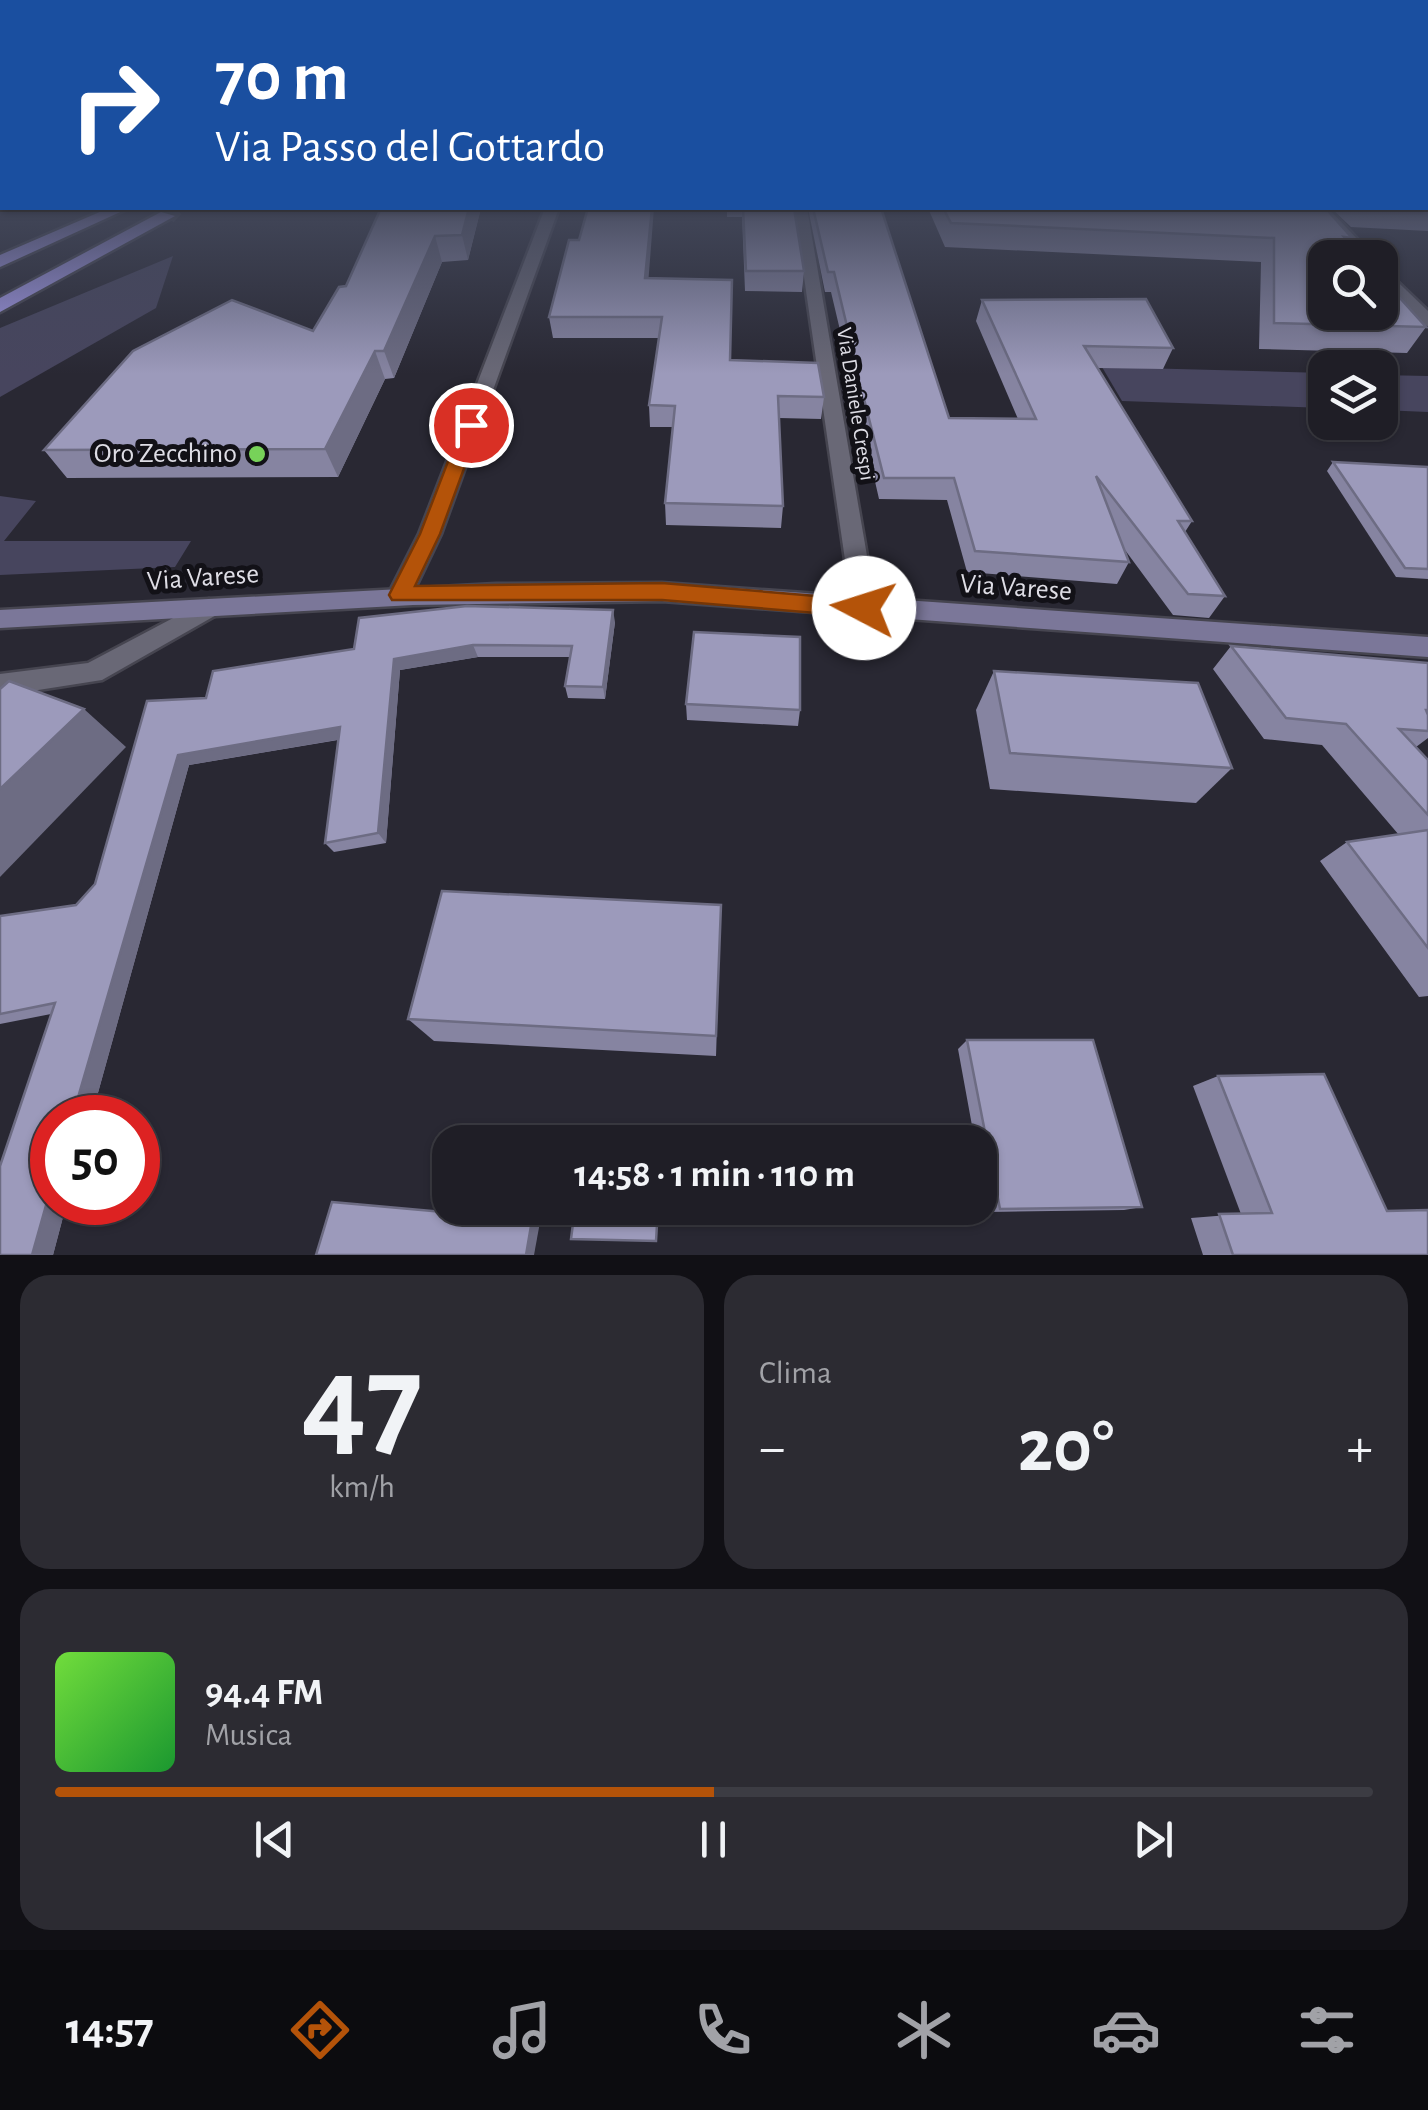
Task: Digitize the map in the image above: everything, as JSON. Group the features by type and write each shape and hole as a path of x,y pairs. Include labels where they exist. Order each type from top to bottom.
{"highway":[{"path":"0,306 92,257"}],"main road":[{"name":"Via Varese","path":"0,619 400,595 662,592 1428,647"}],"street":[{"path":"400,595 430,534 534,257"},
{"name":"Via Daniele Crespi","path":"808,257 864,608"},
{"path":"1398,290 1428,322"},
{"path":"0,685 94,673 209,608"}],"shaded area":[{"path":"173,257 156,308 0,397 0,328"},
{"path":"1102,367 1308,373 1308,407 1122,401"},
{"path":"1398,375 1428,376 1428,412 1398,411"},
{"path":"0,496 36,501 4,541 191,541 175,567 0,575"}],"building":[{"path":"359,257 426,257 384,351 375,351 325,449 44,450 133,351 232,300 313,331 339,287 346,286"},
{"path":"565,257 647,257 645,278 732,280 730,360 818,363 824,397 778,396 783,506 665,503 675,406 649,405 662,317 549,317"},
{"path":"745,257 802,257 804,271 746,271"},
{"path":"824,257 897,257 949,418 1036,419 982,300 1146,299 1173,348 1084,346 1192,521 1178,521 1225,596 1188,594 1096,476 1129,562 975,551 954,478 884,478 864,399 851,398 844,364 856,364 834,272 828,272"},
{"path":"1274,257 1308,257 1308,324 1274,323"},
{"path":"1398,296 1426,327 1398,326"},
{"path":"1333,462 1428,467 1428,569 1405,568"},
{"path":"467,606 613,610 603,687 565,686 572,646 473,645 394,659 378,833 325,843 340,727 178,755 79,1095 30,1095 30,1225 40,1225 32,1255 0,1255 0,1166 55,1003 0,1014 0,916 76,905 95,884 147,701 206,698 213,671 354,649 359,618"},
{"path":"694,632 800,637 800,710 686,704"},
{"path":"1231,646 1428,663 1428,731 1399,729 1428,760 1428,815 1346,724 1286,718"},
{"path":"994,671 1198,683 1232,768 1010,753"},
{"path":"9,681 84,709 0,789 0,689"},
{"path":"1428,830 1428,948 1347,842"},
{"path":"442,891 721,905 716,1036 408,1019"},
{"path":"967,1040 1093,1040 1142,1207 1000,1209 997,1125 984,1125"},
{"path":"1324,1074 1387,1211 1428,1210 1428,1255 1233,1255 1219,1214 1272,1213 1218,1076"},
{"path":"332,1202 432,1211 432,1225 531,1225 526,1255 316,1255"},
{"path":"573,1225 657,1225 656,1241 571,1239"}],"place":[{"name":"Oro Zecchino","path":"257,454"}],"route":[{"path":"471,425 430,534 400,595 567,590 662,592 864,608"}]}
